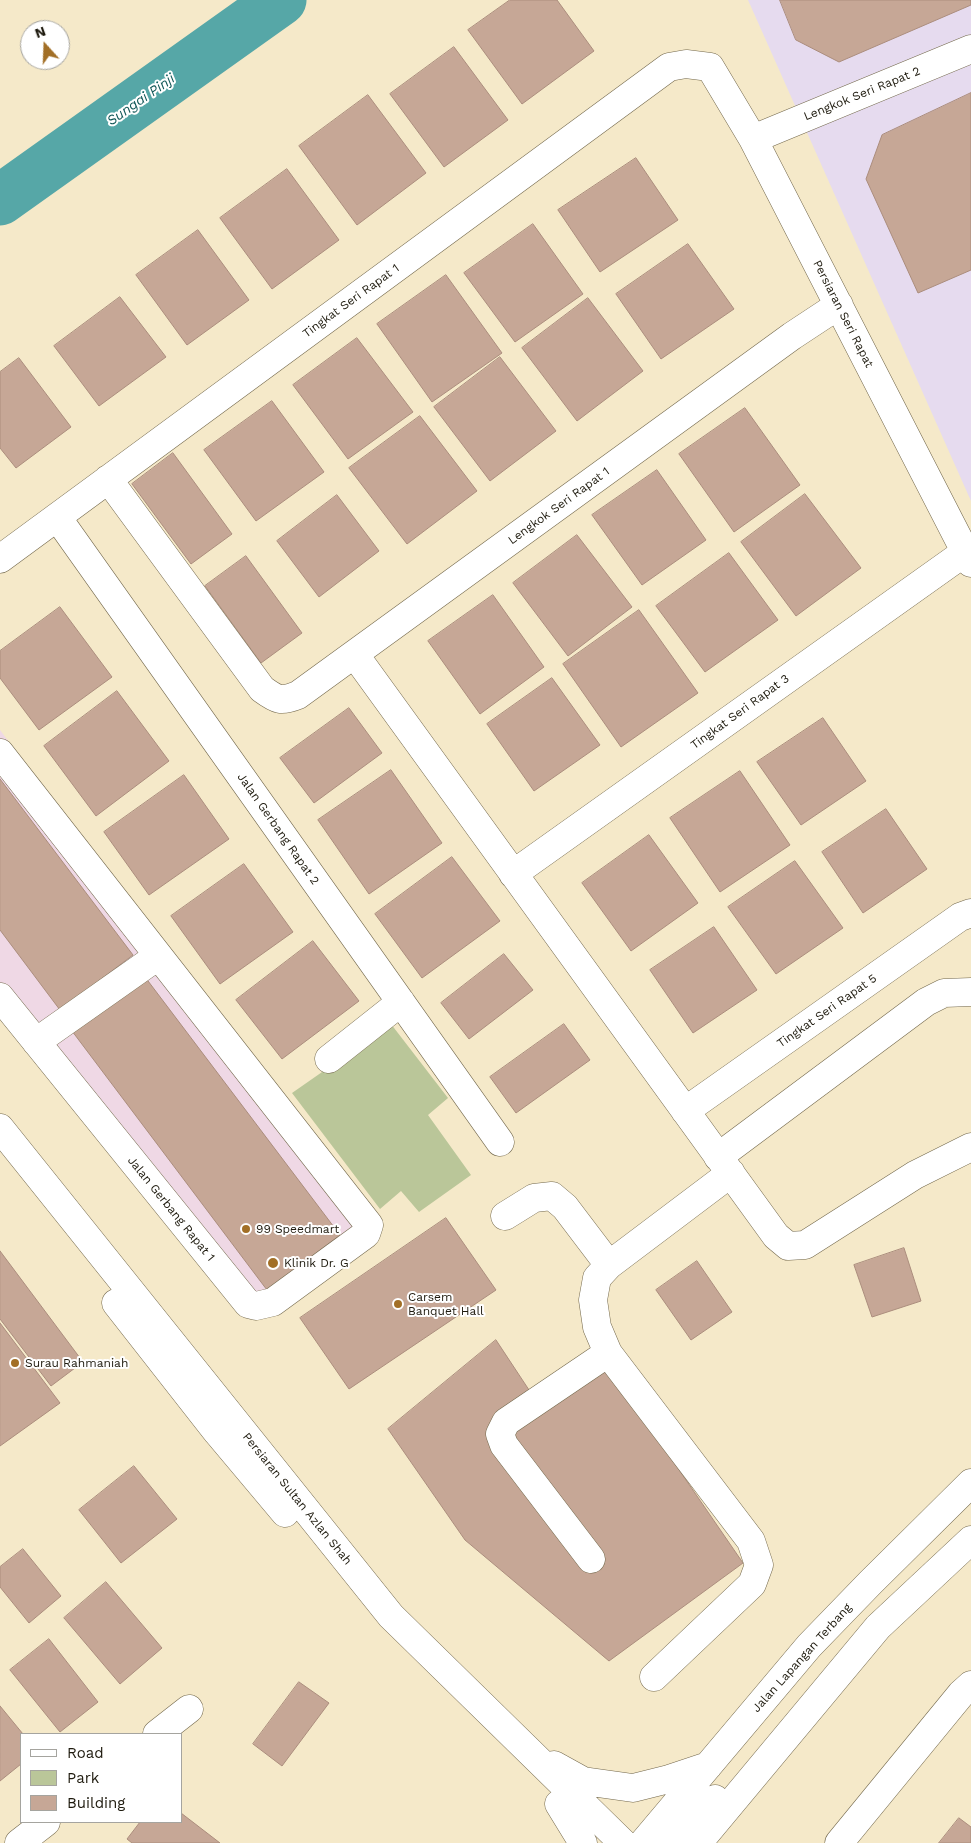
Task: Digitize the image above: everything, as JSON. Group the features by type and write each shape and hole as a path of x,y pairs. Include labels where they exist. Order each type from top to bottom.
{"street":[{"name":"Lengkok Seri Rapat 2","path":"753,139 971,49"},
{"name":"Tingkat Seri Rapat 1","path":"0,559 669,67 686,64 710,67"},
{"name":"Persiaran Seri Rapat","path":"710,67 753,139 969,554"},
{"name":"Lengkok Seri Rapat 1","path":"108,479 262,689 277,699 288,699 298,695 355,655 792,336 839,305"},
{"name":"Jalan Gerbang Rapat 2","path":"57,517 500,1142"},
{"name":"Tingkat Seri Rapat 3","path":"513,874 969,554"},
{"path":"355,655 776,1236 788,1246 805,1244 915,1175 971,1147"},
{"path":"0,753 158,956 36,1042"},
{"name":"Tingkat Seri Rapat 5","path":"685,1111 960,917 971,914"},
{"name":"Jalan Gerbang Rapat 1","path":"0,996 248,1304 256,1306 273,1302 366,1234 369,1225 158,956"},
{"path":"654,1677 752,1584 759,1565 751,1541 608,1352 597,1327 593,1300 597,1278 609,1265 724,1165 926,1002 944,993 971,992"},
{"path":"329,1059 401,1002"},
{"name":"Persiaran Sultan Azlan Shah","path":"0,1128 391,1616 526,1750 624,1843"},
{"name":"Persiaran Sultan Azlan Shah","path":"0,1155 217,1432 378,1625 596,1843"},
{"path":"505,1216 534,1198 552,1196 565,1207 609,1265"},
{"path":"591,1559 504,1445 500,1434 506,1422 608,1352"},
{"name":"Jalan Lapangan Terbang","path":"643,1843 809,1646 971,1483"},
{"path":"698,1843 878,1627 971,1540"},
{"path":"839,1843 961,1694 971,1685"},
{"path":"157,1733 189,1709"},
{"path":"669,1843 808,1709"},
{"path":"526,1750 584,1781 633,1788 708,1766"},
{"path":"559,1804 582,1843"},
{"path":"19,1843 45,1823"}],"shaded area":[{"path":"748,0 971,0 971,501"},
{"path":"0,730 370,1225 251,1314 0,987"}],"green space":[{"path":"391,1024 448,1098 428,1115 471,1175 419,1212 401,1191 380,1209 292,1093"}],"building":[{"path":"510,0 557,0 594,51 522,104 468,30"},
{"path":"780,0 971,0 971,5 839,62 796,40"},
{"path":"454,47 508,120 444,167 390,94"},
{"path":"971,93 971,270 918,293 866,179 882,135"},
{"path":"368,95 426,173 357,225 299,146"},
{"path":"636,158 678,220 600,272 558,210"},
{"path":"287,169 339,240 272,289 220,218"},
{"path":"533,224 583,294 515,342 464,273"},
{"path":"198,230 249,300 187,345 136,275"},
{"path":"688,244 734,309 661,359 616,294"},
{"path":"446,275 502,353 432,402 377,324"},
{"path":"120,297 166,357 99,406 54,346"},
{"path":"588,298 643,371 577,421 522,348"},
{"path":"357,338 413,412 348,459 293,385"},
{"path":"500,357 556,431 490,481 434,407"},
{"path":"19,358 71,427 16,468 0,448 0,372"},
{"path":"272,401 324,472 256,521 204,450"},
{"path":"745,408 800,485 734,532 679,454"},
{"path":"420,416 477,491 407,544 349,468"},
{"path":"173,453 232,534 191,564 132,484"},
{"path":"657,470 706,540 642,585 592,515"},
{"path":"805,494 861,568 796,616 741,542"},
{"path":"337,495 379,551 319,597 277,541"},
{"path":"577,535 632,607 568,656 513,583"},
{"path":"729,553 778,620 705,672 656,606"},
{"path":"246,556 302,633 261,663 205,586"},
{"path":"493,595 544,667 480,714 428,641"},
{"path":"60,607 112,677 39,730 0,678 0,651"},
{"path":"639,610 698,693 621,747 563,664"},
{"path":"552,678 600,745 534,791 487,724"},
{"path":"117,691 169,761 96,816 44,746"},
{"path":"349,708 382,753 314,803 280,758"},
{"path":"823,718 866,781 801,825 757,762"},
{"path":"391,770 442,843 369,894 318,820"},
{"path":"740,771 790,845 720,892 670,818"},
{"path":"184,775 229,839 149,895 104,832"},
{"path":"0,779 133,955 60,1010 0,930"},
{"path":"886,809 927,869 863,913 822,852"},
{"path":"649,835 698,903 631,951 582,883"},
{"path":"452,857 500,921 422,978 375,914"},
{"path":"795,861 843,928 776,974 728,907"},
{"path":"244,864 293,932 220,984 171,916"},
{"path":"714,927 757,990 693,1033 650,970"},
{"path":"313,941 359,1001 282,1059 236,1000"},
{"path":"504,954 533,990 469,1039 441,1003"},
{"path":"142,973 340,1235 267,1290 69,1027"},
{"path":"564,1024 590,1060 516,1113 490,1077"},
{"name":"Carsem Banquet Hall","path":"446,1218 496,1290 349,1389 300,1318"},
{"path":"904,1248 921,1301 872,1317 854,1265"},
{"path":"0,1251 83,1362 51,1386 0,1319"},
{"path":"697,1261 732,1312 691,1340 656,1290"},
{"name":"Surau Rahmaniah","path":"0,1323 60,1403 0,1446"},
{"path":"496,1340 533,1396 596,1349 743,1563 609,1661 465,1540 388,1429"},
{"path":"134,1466 177,1519 121,1563 79,1510"},
{"path":"23,1549 61,1596 29,1623 0,1587 0,1567"},
{"path":"106,1582 162,1648 120,1684 64,1618"},
{"path":"49,1639 98,1702 60,1732 10,1670"},
{"path":"299,1682 329,1703 282,1766 253,1744"},
{"path":"0,1706 22,1733 20,1733 20,1765 0,1781"},
{"path":"182,1814 220,1843 132,1843 127,1839 139,1823 182,1823"},
{"path":"959,1818 971,1827 971,1843 939,1843"}],"waterway":[{"name":"Sungai Pinji","path":"0,200 281,0"}],"place":[{"name":"99 Speedmart","path":"246,1229"},
{"name":"Klinik Dr. G","path":"273,1263"},
{"name":"Carsem Banquet Hall","path":"398,1304"},
{"name":"Surau Rahmaniah","path":"15,1363"}]}
